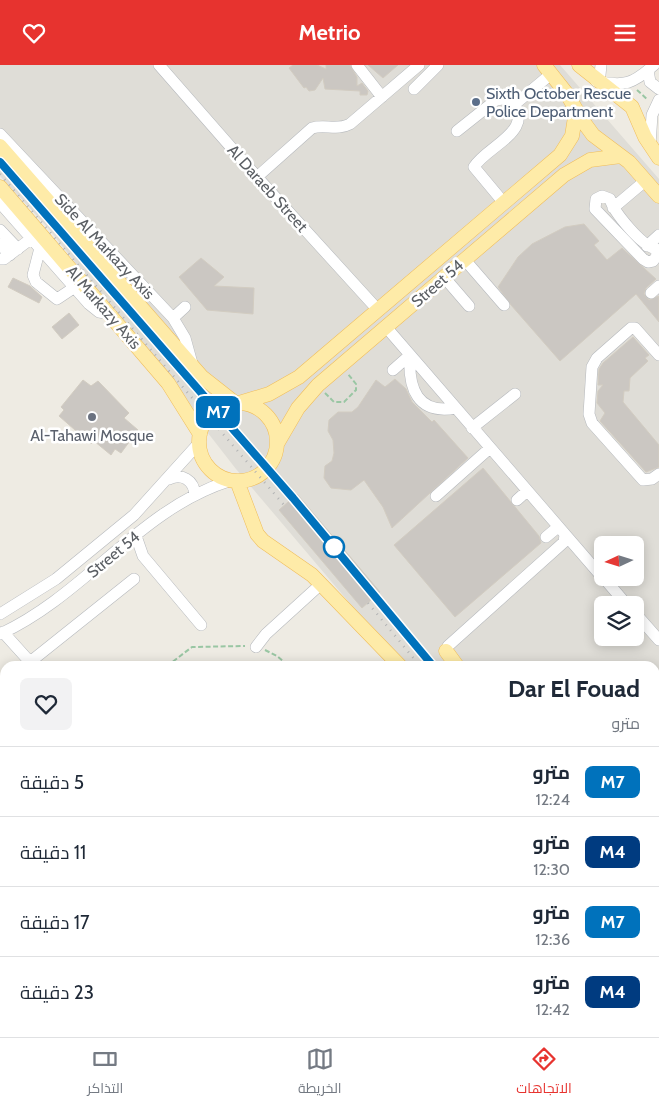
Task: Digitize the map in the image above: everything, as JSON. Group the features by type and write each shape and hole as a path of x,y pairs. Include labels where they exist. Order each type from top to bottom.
{"main road":[{"path":"582,67 596,81 632,107 650,145 659,158"},
{"path":"547,69 567,94 576,111 593,135 621,155 659,196"},
{"name":"Street 54","path":"237,403 269,394 290,383 560,155 572,136 576,111"},
{"name":"Al Markazy Axis","path":"0,146 193,367 212,387 237,403"},
{"path":"560,155 571,157 577,166"},
{"name":"Street 54","path":"277,444 304,401 318,385 465,259 577,166 602,157 621,155"},
{"name":"Al Markazy Axis","path":"0,187 16,214 79,285 111,314 168,383 199,439"},
{"path":"290,383 294,393 304,401"},
{"path":"237,403 256,407 263,412 274,427 277,444 276,453 267,469 251,479 233,481 214,473 208,467 203,460 199,439 202,426 212,413 219,408 237,403"},
{"path":"233,481 257,534 270,546 302,567 321,584 395,661"},
{"path":"446,651 453,661"}],"street":[{"name":"Al Daraeb Street","path":"159,65 257,177 378,310"},
{"path":"357,65 382,97"},
{"path":"257,177 312,128 321,126 344,127 419,65"},
{"path":"414,89 438,65"},
{"path":"601,65 600,75 596,81 610,84 630,83 651,68"},
{"path":"651,68 650,82 659,89"},
{"path":"515,105 547,69"},
{"path":"457,131 499,98 509,98 515,105 517,117 514,128 508,138 474,167 504,203"},
{"path":"650,145 650,125 657,104"},
{"name":"Side Al Markazy Axis","path":"0,134 173,318 185,338 193,367"},
{"path":"613,208 645,181"},
{"path":"605,196 610,199 613,208 647,246 657,250 657,256 651,262 645,261 595,209 594,202 598,197 605,196"},
{"path":"0,203 16,214 0,224"},
{"path":"0,230 9,254"},
{"path":"647,246 659,235"},
{"path":"9,254 39,239"},
{"path":"39,239 32,271 36,282 57,299 79,285"},
{"path":"0,244 9,254"},
{"path":"465,259 504,305"},
{"path":"444,277 469,306"},
{"path":"173,318 184,307"},
{"path":"386,327 594,567"},
{"path":"659,355 635,327 631,328 597,358 592,367 589,415 592,423 643,480 652,479 659,473"},
{"path":"393,370 410,355"},
{"path":"410,355 411,386 426,405 438,410 456,408"},
{"path":"472,427 515,394"},
{"name":"Street 54","path":"0,613 40,590 134,515 169,479 199,439"},
{"path":"436,495 490,448"},
{"path":"169,479 178,476 187,479 193,486 195,495"},
{"name":"Street 54","path":"2,633 65,594 164,513 195,495 233,481"},
{"path":"517,500 527,491"},
{"path":"546,537 561,531"},
{"path":"446,651 448,647 564,542 561,531"},
{"path":"136,535 143,556 201,625"},
{"path":"31,661 134,579"},
{"path":"256,647 266,634 321,584"},
{"path":"611,586 619,596"},
{"path":"644,623 659,640"},
{"path":"2,633 29,661"}],"path":[{"path":"630,83 657,104"},
{"path":"318,385 332,401 338,403 344,402 355,393 356,387 341,366"},
{"path":"174,661 192,647 256,647 277,656 283,661"}],"shaded area":[{"path":"0,65 560,65 659,179 659,661 399,661 236,469 49,229 0,176"}],"building":[{"path":"293,65 317,65 326,69 326,65 350,65 357,77 357,86 362,83 368,91 367,95 360,95 360,91 325,89 323,78 315,90 309,91 306,87 304,88 289,68"},
{"path":"368,65 398,65 383,78"},
{"path":"584,224 599,241 594,245 607,260 622,248 656,279 646,288 644,294 649,300 659,296 659,322 636,294 560,361 511,305 498,287 518,257 532,244 565,227"},
{"path":"201,258 224,277 214,286 254,288 253,314 207,310 179,277"},
{"path":"13,278 30,286 42,297 39,303 8,287"},
{"path":"69,313 79,325 62,339 52,327"},
{"path":"633,337 649,355 645,358 648,361 630,378 629,391 624,391 623,402 659,445 659,467 646,472 600,421 605,413 597,403 598,391 603,385 598,385 599,369 603,363"},
{"path":"395,379 406,389 412,402 432,422 434,420 468,458 392,528 383,507 364,480 351,490 331,488 324,478 325,466 332,461 334,453 333,440 328,431 329,420 338,412 352,412 358,407 376,380 385,387"},
{"name":"Al-Tahawi Mosque","path":"83,380 91,386 98,381 129,413 124,418 138,430 121,453 115,449 111,455 94,441 91,444 59,416 64,410 61,407"},
{"path":"483,468 539,536 541,543 455,617 394,545"},
{"path":"297,494 380,592 362,608 279,510"}],"railway":[{"path":"0,162 293,498"},
{"path":"0,174 284,505"},
{"path":"376,596 429,661"},
{"path":"368,603 416,661"}],"metro line":[{"name":"M7","path":"0,162 293,498 429,661"}],"place":[{"name":"Sixth October Rescue Police Department","path":"476,102"},
{"name":"Al-Tahawi Mosque","path":"92,417"}]}
